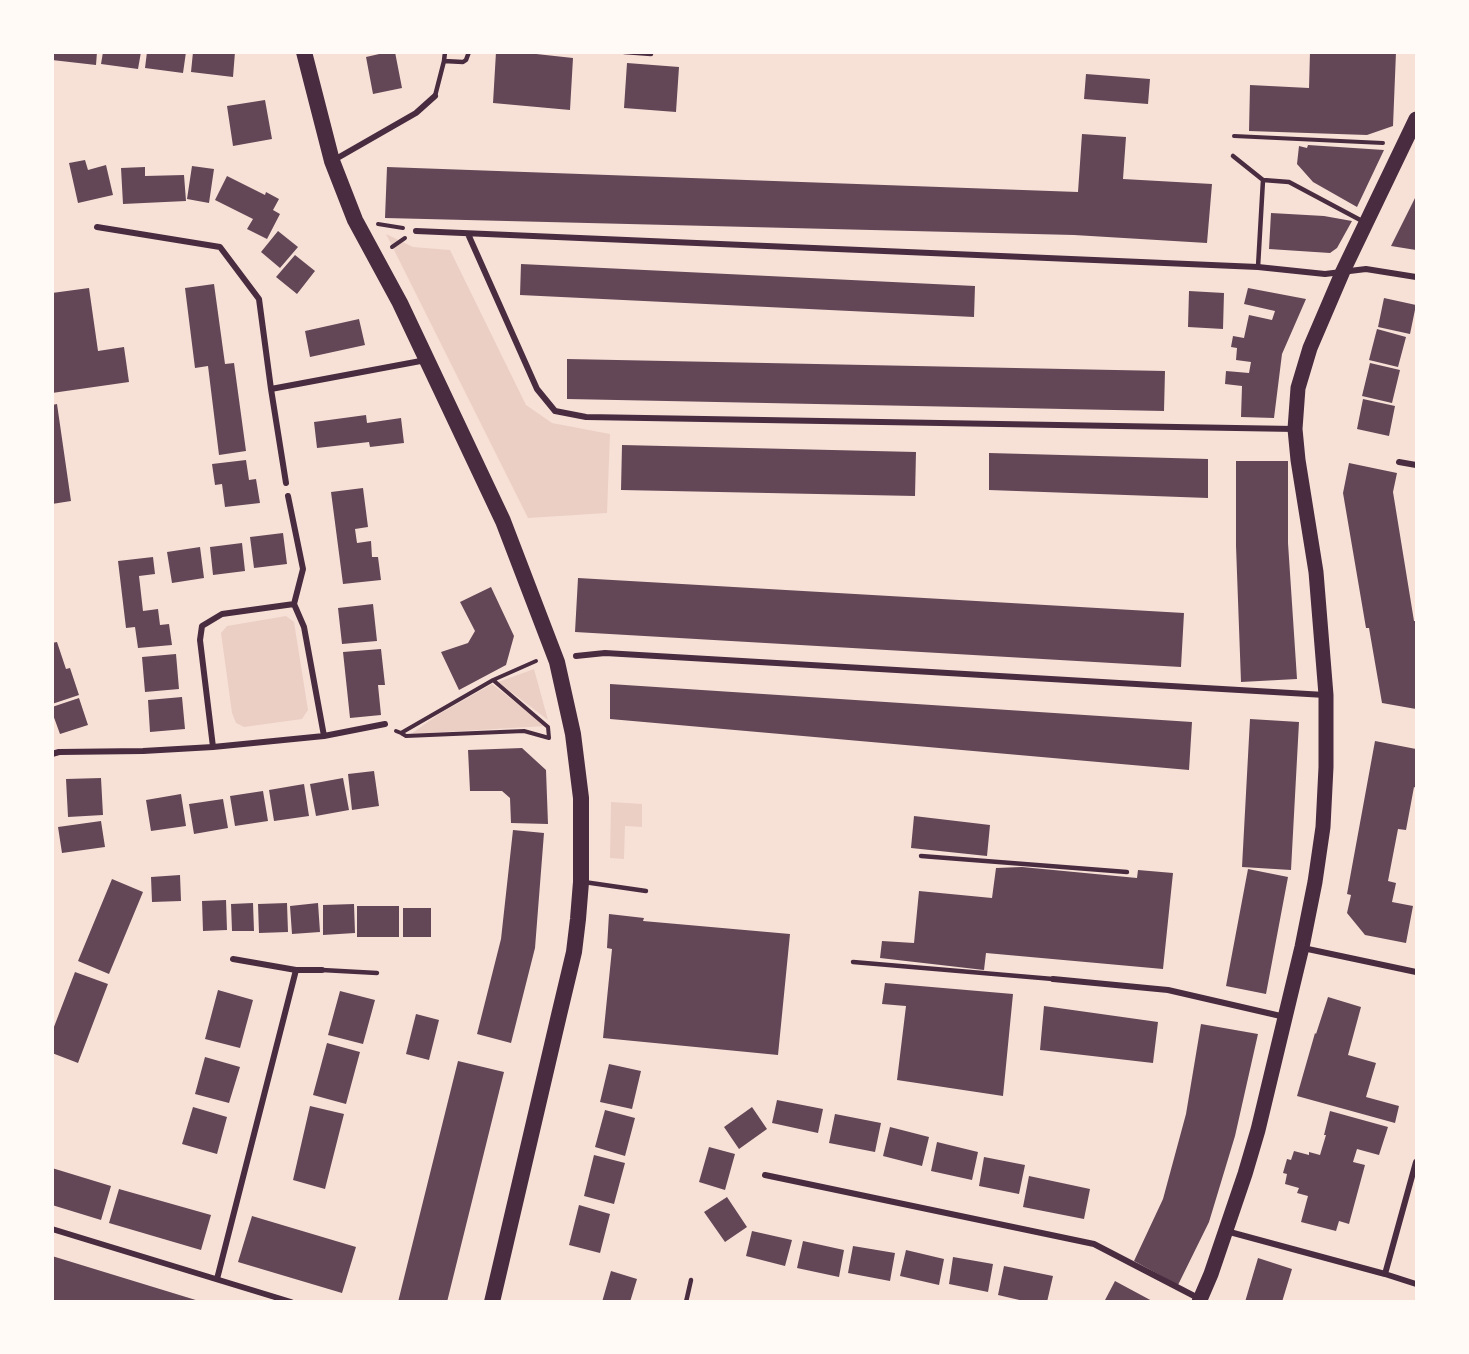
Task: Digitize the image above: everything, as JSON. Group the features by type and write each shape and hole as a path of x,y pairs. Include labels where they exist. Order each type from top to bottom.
{"highway":[{"path":"304,52 332,161 356,220 400,303 503,521 554,653 573,734 581,798 579,919 574,952 492,1302"}],"main road":[{"path":"1200,1300 1226,1230 1258,1130 1302,947 1323,827 1326,695 1316,572 1295,429 1298,388 1310,348 1343,271 1416,119"}],"street":[{"path":"332,161 416,113 435,96"},
{"path":"97,227 220,247 259,299 286,483"},
{"path":"416,231 1258,267 1325,274 1366,269 1416,277"},
{"path":"468,234 537,389 555,411 586,417 1295,429"},
{"path":"271,389 427,360"},
{"path":"1399,462 1416,465"},
{"path":"288,496 303,569 294,604 304,627 324,736"},
{"path":"213,747 200,640 202,626 222,614 294,604"},
{"path":"576,656 605,653 1326,695"},
{"path":"52,754 213,747 324,736 385,724"},
{"path":"1302,947 1416,972"},
{"path":"233,959 296,970 322,970"},
{"path":"217,1279 296,970"},
{"path":"1053,979 1168,990 1286,1018"},
{"path":"1385,1274 1416,1162"},
{"path":"765,1175 1094,1244 1200,1300"},
{"path":"52,1229 291,1302"},
{"path":"1226,1230 1416,1284"}],"lane":[{"path":"435,96 445,52"},
{"path":"444,61 463,62 469,52"},
{"path":"624,52 651,54"},
{"path":"1233,156 1263,180 1289,182 1366,223"},
{"path":"1258,267 1263,180"},
{"path":"921,856 1127,872"},
{"path":"581,882 646,891"},
{"path":"853,962 1053,979"},
{"path":"322,970 377,973"},
{"path":"686,1302 691,1280"}],"path":[{"path":"1234,136 1405,144"},
{"path":"356,220 416,231"},
{"path":"376,258 416,231"},
{"path":"400,734 493,680 554,653"},
{"path":"385,724 406,736 524,731 549,738 548,727 493,680"}],"shaded area":[{"path":"386,234 413,247 450,250 526,405 552,423 610,434 607,513 528,518"},
{"path":"286,616 294,622 308,710 302,719 244,727 236,723 232,713 221,633 227,626"},
{"path":"534,669 548,720 498,682"},
{"path":"492,684 546,726 411,734 439,714"},
{"path":"611,802 642,804 642,827 625,826 624,859 610,858"}],"building":[{"path":"52,52 97,52 96,65 52,60"},
{"path":"103,52 141,52 138,69 101,64"},
{"path":"147,52 186,52 183,73 145,68"},
{"path":"193,52 235,52 233,77 191,72"},
{"path":"395,52 402,88 373,94 366,57"},
{"path":"496,52 573,58 570,110 493,103"},
{"path":"1310,52 1396,52 1393,126 1367,135 1249,131 1250,85 1309,88"},
{"path":"627,63 679,67 676,112 624,108"},
{"path":"1086,74 1150,79 1148,104 1084,99"},
{"path":"265,100 272,139 233,146 227,106"},
{"path":"1082,134 1126,137 1123,179 1212,184 1207,243 1074,235 385,218 387,167 1078,192"},
{"path":"1308,145 1384,150 1357,207 1313,182 1297,164 1299,146 1307,148"},
{"path":"85,160 88,170 106,165 113,195 78,203 69,163"},
{"path":"192,166 214,169 209,203 187,199"},
{"path":"145,167 145,176 184,175 186,201 123,204 121,168"},
{"path":"227,176 265,195 266,192 279,199 273,210 280,214 267,239 247,229 253,219 215,200"},
{"path":"1416,196 1416,250 1391,246"},
{"path":"1271,213 1324,216 1352,221 1337,248 1330,253 1269,249"},
{"path":"278,231 298,247 280,268 261,252"},
{"path":"295,255 315,271 297,294 276,277"},
{"path":"521,264 975,286 974,317 520,295"},
{"path":"214,284 225,364 234,363 246,451 219,455 208,366 195,368 185,288"},
{"path":"89,288 98,351 124,347 129,382 52,393 52,293"},
{"path":"1248,288 1306,299 1282,354 1274,418 1241,417 1242,386 1225,384 1226,371 1249,373 1251,362 1236,360 1237,348 1231,347 1233,336 1244,338 1249,315 1272,320 1275,311 1244,304"},
{"path":"1189,291 1224,293 1223,329 1188,327"},
{"path":"1384,298 1416,305 1410,334 1378,327"},
{"path":"359,319 365,345 310,357 305,331"},
{"path":"1377,329 1406,337 1398,367 1369,360"},
{"path":"567,359 1165,371 1164,411 567,399"},
{"path":"1370,363 1400,370 1392,403 1362,396"},
{"path":"1363,399 1395,406 1389,436 1357,429"},
{"path":"57,404 71,501 52,504 52,405"},
{"path":"366,415 367,423 401,418 404,443 370,447 369,442 317,448 314,422"},
{"path":"622,445 916,452 915,496 621,490"},
{"path":"989,453 1208,459 1208,498 989,490"},
{"path":"246,460 249,480 256,479 260,503 225,507 222,484 215,485 212,464"},
{"path":"1236,461 1288,461 1288,543 1297,679 1241,682 1236,546"},
{"path":"1349,463 1397,473 1393,492 1414,621 1416,621 1416,709 1382,703 1369,628 1366,628 1343,493"},
{"path":"363,488 368,527 355,529 357,543 371,541 372,557 378,557 381,580 343,584 331,492"},
{"path":"283,533 287,564 254,568 250,537"},
{"path":"242,543 245,571 213,575 210,547"},
{"path":"200,547 204,578 172,583 167,552"},
{"path":"153,557 155,574 139,576 143,611 158,609 160,625 169,624 172,645 138,648 135,627 126,628 118,561"},
{"path":"578,578 1184,613 1181,667 575,632"},
{"path":"491,587 514,636 506,665 459,690 441,652 468,643 475,631 460,602"},
{"path":"373,604 377,641 342,644 338,608"},
{"path":"57,642 66,669 70,668 79,695 52,704 52,643"},
{"path":"381,649 385,685 378,685 381,715 350,718 343,652"},
{"path":"176,654 179,689 145,692 142,657"},
{"path":"610,684 1192,722 1189,770 610,719"},
{"path":"182,697 185,729 150,732 148,700"},
{"path":"79,698 88,725 60,734 52,707"},
{"path":"1250,719 1299,722 1291,870 1242,867"},
{"path":"1375,741 1416,749 1416,788 1414,787 1406,830 1398,829 1388,881 1396,883 1392,902 1413,906 1406,943 1365,935 1347,913 1351,895 1347,894"},
{"path":"522,748 546,770 548,824 511,823 510,798 502,791 470,791 468,750"},
{"path":"374,771 379,806 352,810 348,774"},
{"path":"101,778 103,815 68,817 66,779"},
{"path":"343,778 349,810 316,816 310,784"},
{"path":"304,784 309,816 274,821 269,790"},
{"path":"263,791 268,821 235,826 230,796"},
{"path":"181,794 186,826 151,831 146,800"},
{"path":"223,799 228,828 194,834 189,804"},
{"path":"914,816 990,825 987,856 911,848"},
{"path":"101,821 105,847 62,853 58,827"},
{"path":"513,830 544,833 535,948 511,1043 477,1034 501,939"},
{"path":"1022,867 1137,878 1138,870 1173,873 1163,969 986,953 984,970 880,958 882,941 914,943 919,891 992,898 996,868"},
{"path":"1248,869 1288,877 1266,994 1226,986"},
{"path":"180,875 181,901 152,902 151,877"},
{"path":"112,879 143,892 109,974 78,961"},
{"path":"226,900 227,930 203,931 202,901"},
{"path":"253,903 254,931 232,931 231,904"},
{"path":"287,903 288,932 259,933 258,904"},
{"path":"318,903 320,932 292,934 290,906"},
{"path":"354,904 355,933 323,935 323,905"},
{"path":"357,906 399,906 399,937 357,937"},
{"path":"403,908 431,908 431,937 403,937"},
{"path":"609,914 644,918 643,921 790,934 778,1055 603,1038 612,949 607,948"},
{"path":"75,972 108,984 78,1063 52,1053 52,1032"},
{"path":"885,983 1013,994 1003,1096 897,1080 906,1006 882,1004"},
{"path":"218,990 253,1000 240,1048 205,1039"},
{"path":"340,991 375,1000 363,1044 328,1035"},
{"path":"1328,997 1361,1007 1348,1055 1376,1063 1366,1097 1399,1106 1395,1123 1297,1096"},
{"path":"1044,1006 1158,1022 1153,1063 1040,1050"},
{"path":"416,1014 439,1020 429,1060 406,1054"},
{"path":"1201,1024 1258,1034 1235,1136 1209,1222 1178,1285 1134,1261 1163,1199 1186,1114"},
{"path":"327,1043 360,1052 346,1104 313,1095"},
{"path":"205,1057 240,1067 229,1103 195,1094"},
{"path":"458,1061 504,1072 447,1302 398,1302"},
{"path":"609,1064 641,1071 632,1109 600,1102"},
{"path":"777,1100 823,1109 818,1133 772,1123"},
{"path":"310,1106 344,1114 325,1189 293,1180"},
{"path":"193,1107 227,1117 217,1154 182,1144"},
{"path":"752,1107 767,1129 739,1149 724,1127"},
{"path":"605,1110 635,1118 625,1156 595,1147"},
{"path":"1330,1111 1388,1127 1379,1155 1357,1149 1353,1162 1365,1165 1349,1224 1339,1221 1336,1231 1301,1222 1308,1196 1297,1193 1299,1188 1285,1184 1287,1174 1283,1173 1287,1159 1291,1160 1294,1151 1320,1155"},
{"path":"835,1114 881,1123 875,1152 829,1143"},
{"path":"890,1127 929,1137 922,1166 883,1156"},
{"path":"937,1142 978,1152 972,1180 931,1171"},
{"path":"709,1147 735,1154 725,1190 699,1182"},
{"path":"594,1155 625,1163 614,1204 584,1196"},
{"path":"984,1157 1025,1165 1019,1194 979,1186"},
{"path":"52,1168 111,1186 101,1220 52,1205"},
{"path":"1029,1176 1090,1189 1084,1219 1023,1207"},
{"path":"119,1189 211,1215 201,1250 109,1223"},
{"path":"727,1197 747,1227 725,1242 704,1212"},
{"path":"579,1205 610,1214 600,1253 569,1245"},
{"path":"252,1216 356,1247 342,1293 238,1262"},
{"path":"752,1231 792,1240 785,1266 746,1256"},
{"path":"803,1241 844,1250 839,1277 797,1268"},
{"path":"853,1246 895,1253 890,1281 848,1273"},
{"path":"906,1250 944,1259 939,1285 900,1276"},
{"path":"52,1256 199,1301 199,1302 52,1302"},
{"path":"953,1257 993,1264 988,1292 949,1284"},
{"path":"1258,1258 1292,1269 1282,1302 1245,1302"},
{"path":"1004,1266 1053,1276 1047,1302 1028,1302 998,1295"},
{"path":"611,1271 637,1279 630,1302 602,1302"},
{"path":"1115,1281 1154,1302 1104,1302"}]}
